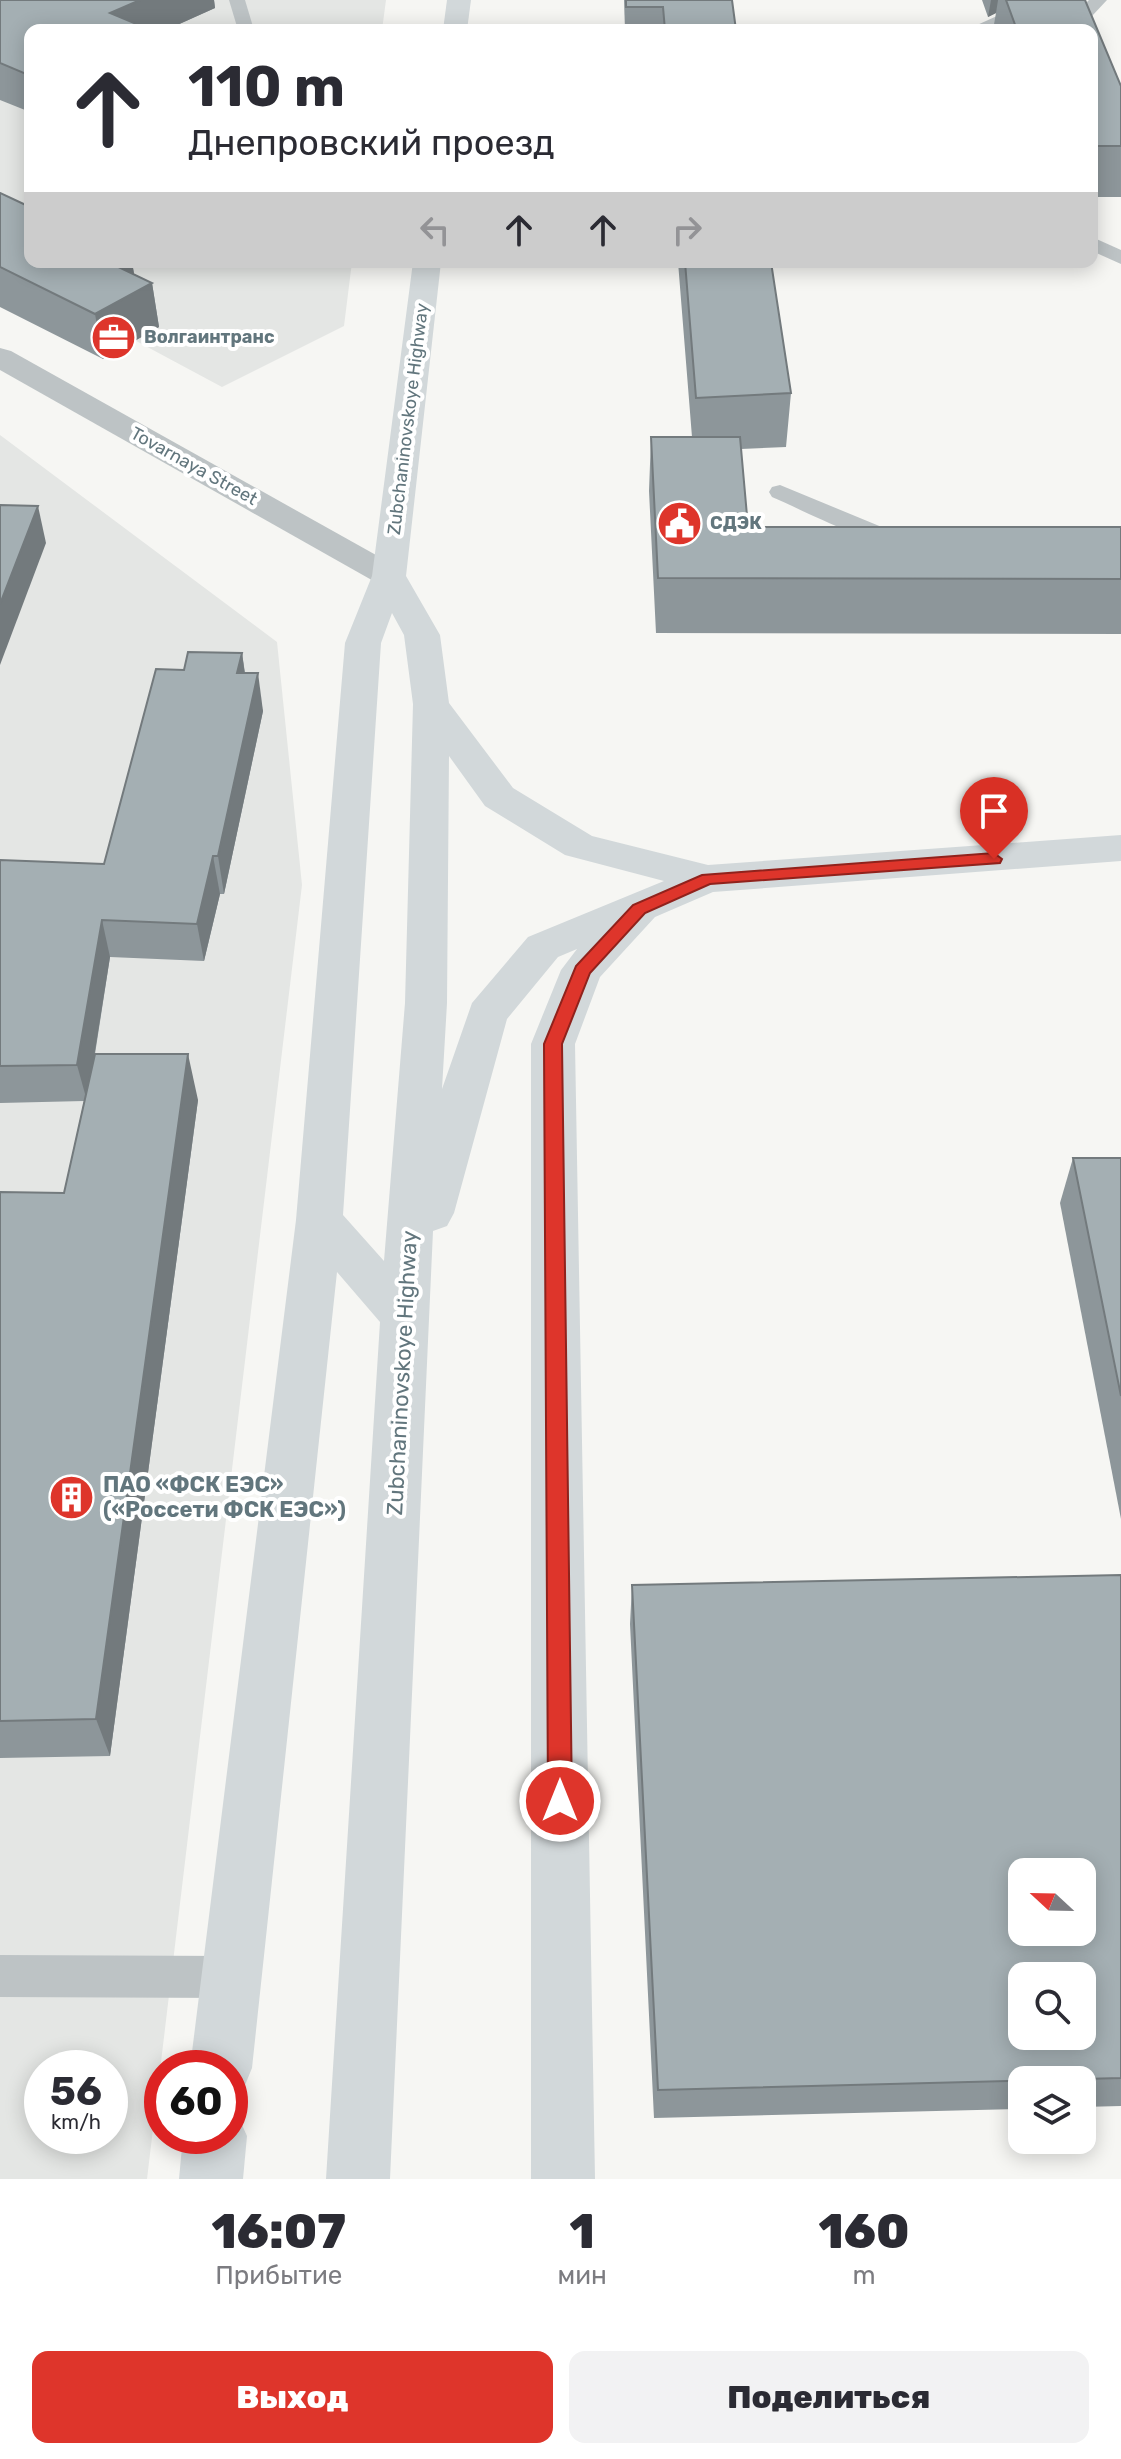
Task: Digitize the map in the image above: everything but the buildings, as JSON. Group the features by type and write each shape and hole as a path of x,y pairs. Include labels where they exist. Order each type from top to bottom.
{"main road":[{"path":"456,24 459,0"},
{"name":"Zubchaninovskoye Highway","path":"223,2050 319,1220 363,643 389,576 426,268"},
{"name":"Zubchaninovskoye Highway","path":"358,2179 404,1316 426,1003 431,704 422,635 389,576"},
{"path":"431,704 499,797 579,846 708,879 1121,848"},
{"path":"404,1316 487,1014 543,947 708,879"},
{"path":"563,2179 553,1044 582,970 639,909"},
{"path":"319,1220 404,1316"},
{"path":"211,2179 213,2154"}],"street":[{"name":"Tovarnaya Street","path":"0,357 389,576"}],"lane":[{"path":"237,0 244,24"},
{"path":"989,24 1086,12 1099,0"},
{"path":"1098,246 1121,258"},
{"path":"780,492 883,536 914,541"},
{"path":"0,1976 230,1977"}],"shaded area":[{"path":"0,0 386,0 383,24 24,24 24,268 351,268 344,326 222,387 0,268"},
{"path":"0,435 277,642 302,885 162,2050 144,2050 144,2154 150,2154 147,2179 0,2179"}],"place":[{"name":"Волгаинтранс","path":"113,337"},
{"name":"СДЭК","path":"679,523"},
{"name":"ПАО «ФСК ЕЭС» («Россети ФСК ЕЭС»)","path":"72,1497"}],"route":[{"path":"560,1801 553,1044 582,970 639,909 708,879 994,859"}]}
